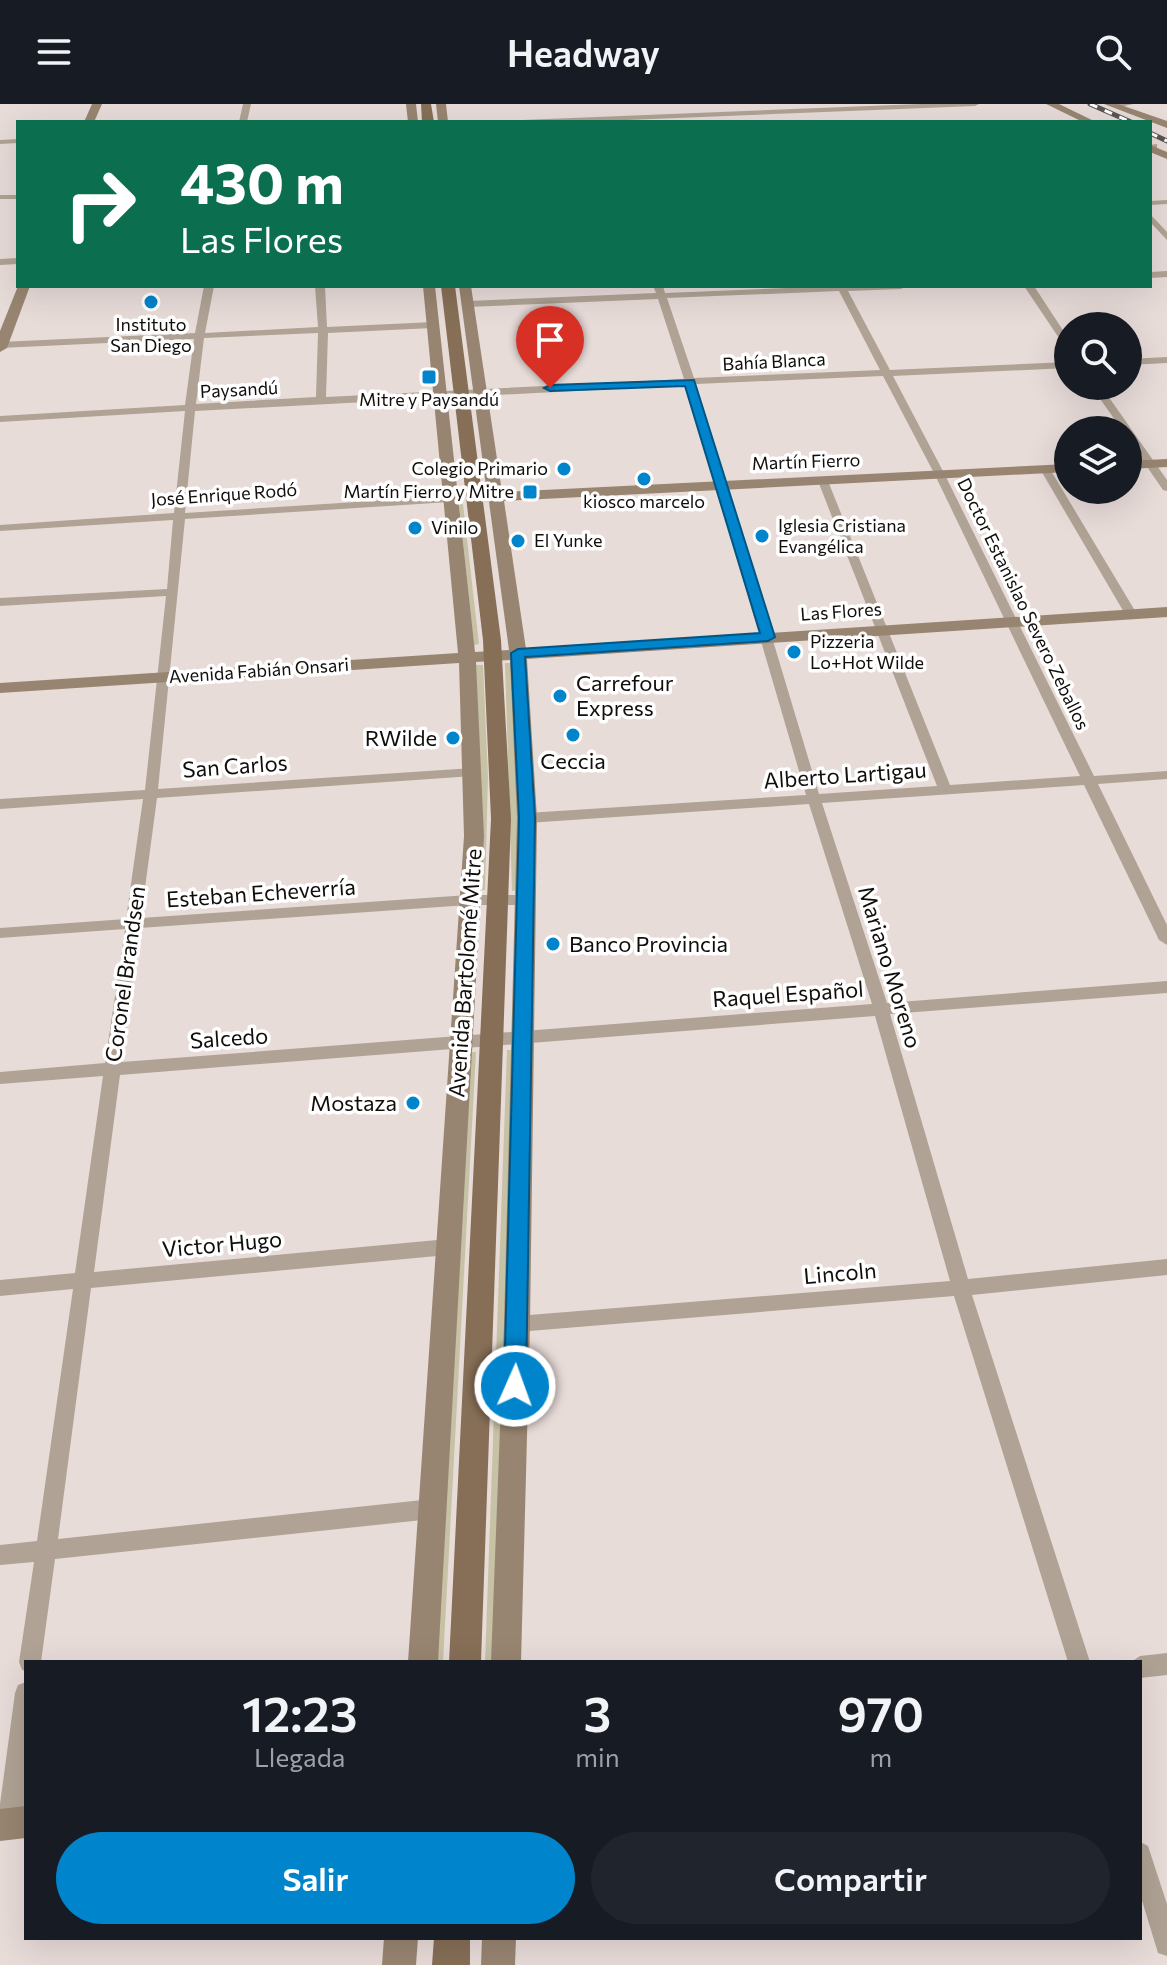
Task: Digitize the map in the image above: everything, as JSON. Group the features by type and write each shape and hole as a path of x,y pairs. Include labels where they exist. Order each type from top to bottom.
{"main road":[{"name":"Avenida Bartolomé Mitre","path":"448,288 493,655 501,819 465,1660"},
{"path":"451,1965 452,1940"}],"street":[{"path":"724,104 740,120"},
{"path":"603,120 975,104"},
{"path":"1051,104 1087,120"},
{"path":"1060,104 1096,120"},
{"path":"1109,104 1167,125"},
{"path":"1120,104 1167,125"},
{"path":"1120,104 1129,104"},
{"path":"878,106 889,115"},
{"path":"574,112 580,120"},
{"path":"1152,219 1167,237"},
{"path":"23,288 0,346 433,325"},
{"name":"Coronel Brandsen","path":"30,1660 151,794 166,677 198,336 209,288"},
{"path":"320,288 323,330 321,401"},
{"name":"Avenida Bartolomé Mitre","path":"423,1660 474,836 467,656 429,288"},
{"path":"465,288 518,653 527,818 517,1324 506,1660"},
{"path":"468,304 659,291 796,288"},
{"name":"Doctor Estanislao Severo Zeballos","path":"843,288 940,475 1167,940"},
{"path":"1030,288 1054,324"},
{"name":"Mariano Moreno","path":"659,291 690,382 814,799 881,1009 961,1288 1078,1660"},
{"path":"1142,361 1167,360"},
{"name":"Bahía Blanca","path":"481,391 1054,366"},
{"name":"Paysandú","path":"0,419 481,391"},
{"path":"1142,453 1167,488"},
{"path":"1142,464 1167,463"},
{"path":"1045,469 1131,614"},
{"name":"Martín Fierro","path":"450,499 1054,469"},
{"path":"823,481 945,790"},
{"name":"José Enrique Rodó","path":"0,528 450,499"},
{"path":"0,602 172,592"},
{"name":"Las Flores","path":"518,653 1167,612"},
{"name":"Avenida Fabián Onsari","path":"0,688 518,653"},
{"name":"San Carlos","path":"0,804 473,772"},
{"name":"Alberto Lartigau","path":"527,818 1167,775"},
{"name":"Esteban Echeverría","path":"0,933 468,900 526,900"},
{"name":"Raquel Español","path":"461,1043 1167,987"},
{"name":"Salcedo","path":"0,1078 461,1043"},
{"name":"Victor Hugo","path":"0,1288 448,1247"},
{"name":"Lincoln","path":"517,1324 961,1288 1167,1267"},
{"path":"0,1555 432,1509"},
{"path":"1142,1667 1167,1664"},
{"path":"12,1824 24,1712"},
{"path":"1142,1861 1167,1944"},
{"path":"399,1965 401,1940"}],"shaded area":[{"path":"459,504 463,504 479,644 474,645"},
{"path":"505,663 513,663 519,890 512,891"},
{"path":"476,665 483,665 488,776 485,890 478,890"},
{"path":"507,1050 514,1050 494,1660 485,1660"},
{"path":"469,1052 476,1052 443,1660 435,1660"}],"railway":[{"path":"1090,104 1126,120"},
{"path":"1152,134 1167,141"}],"place":[{"name":"Instituto San Diego","path":"151,302"},
{"name":"Mitre y Paysandú","path":"429,377"},
{"name":"Colegio Primario","path":"564,469"},
{"name":"kiosco marcelo","path":"644,479"},
{"name":"Martín Fierro y Mitre","path":"530,492"},
{"name":"Vinilo","path":"415,528"},
{"name":"Iglesia Cristiana Evangélica","path":"762,536"},
{"name":"El Yunke","path":"518,541"},
{"name":"Pizzeria Lo+Hot Wilde","path":"794,652"},
{"name":"Carrefour Express","path":"560,696"},
{"name":"Ceccia","path":"573,735"},
{"name":"RWilde","path":"453,738"},
{"name":"Banco Provincia","path":"553,944"},
{"name":"Mostaza","path":"413,1103"}],"route":[{"path":"515,1386 527,818 518,653 768,637 690,382 550,388"}]}
